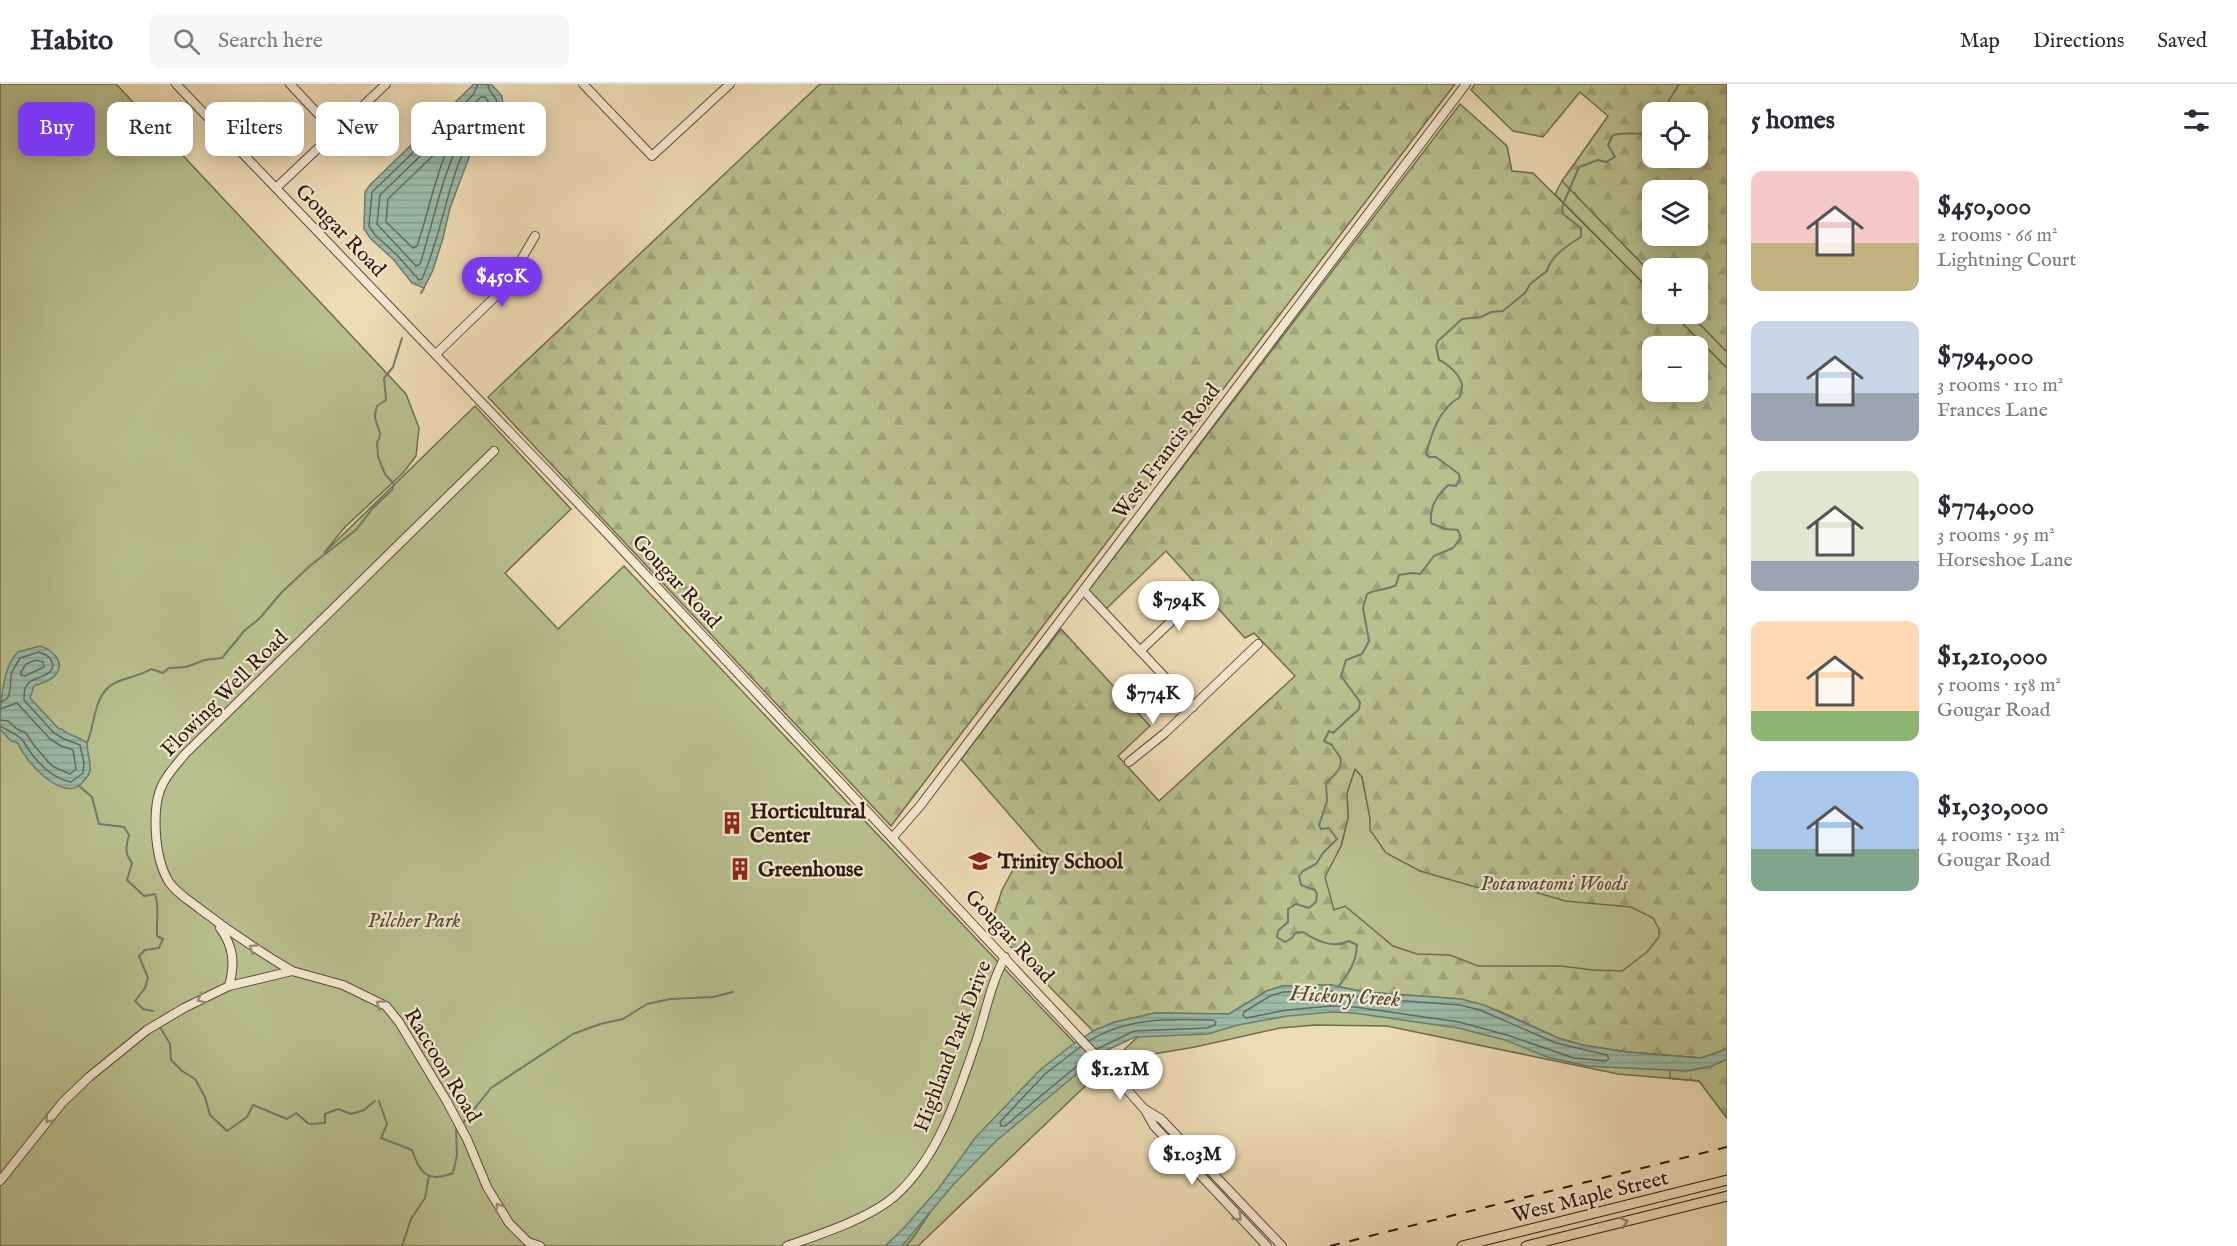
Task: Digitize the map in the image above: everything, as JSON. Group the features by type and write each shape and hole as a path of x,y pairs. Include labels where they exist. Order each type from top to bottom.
{"main road":[{"name":"West Maple Street","path":"1462,1246 1727,1180"},
{"name":"West Maple Street","path":"1526,1246 1727,1196"}],"street":[{"name":"Gougar Road","path":"176,84 436,354 893,837 1114,1075 1145,1110 1154,1126 1267,1246"},
{"path":"290,84 316,112"},
{"path":"366,102 386,84"},
{"path":"583,84 652,156 730,84"},
{"name":"West Francis Road","path":"893,837 920,806 1084,591 1466,84"},
{"path":"276,188 316,149"},
{"path":"436,354 496,296 535,236"},
{"name":"Flowing Well Road","path":"292,971 254,949 216,922 169,883 161,864 156,836 156,803 164,781 185,754 494,451"},
{"path":"1084,591 1193,707"},
{"path":"1141,651 1199,595"},
{"path":"1129,762 1193,707 1258,644"},
{"path":"216,922 229,940 234,968 229,986"},
{"name":"Highland Park Drive","path":"787,1246 868,1213 894,1197 914,1177 934,1145 954,1102 978,1037 995,977 1005,957"},
{"name":"Raccoon Road","path":"0,1181 62,1103 89,1077 147,1030 184,1008 229,986 292,971 343,984 386,1006 399,1022 446,1100 467,1139 487,1187 509,1223 528,1242 540,1246"},
{"name":"Gougar Road","path":"1145,1110 1161,1119 1282,1246"}],"green space":[{"name":"Pilcher Park","path":"0,84 116,84 133,102 107,102 107,156 183,156 406,394 419,428 416,456 403,473 345,527 324,553 475,406 571,509 505,573 558,629 624,566 1101,1071 918,1246 0,1246"},
{"path":"820,84 1455,84 891,826 488,397"},
{"path":"1475,84 1727,84 1727,352 1700,324 1708,324 1708,258 1642,258 1642,264 1562,181 1608,116 1580,92 1543,137 1513,131 1471,90"},
{"path":"1460,104 1507,146 1512,171 1533,173 1642,282 1642,324 1683,324 1695,336 1642,336 1642,402 1708,402 1708,349 1727,368 1727,1049 1701,1058 1627,1052 1582,1045 1558,1038 1499,1011 1461,999 1364,992 1331,985 1282,986 1267,991 1229,1014 1155,1013 1115,1022 1093,1031 990,926 1002,890 1015,866 1042,852 961,759 1061,629 1150,726 1118,756 1159,801 1295,676 1254,633 1245,638 1166,551 1106,609 1088,591","holes":["1355,769 1362,777 1370,830 1386,853 1420,871 1479,888 1518,887 1565,901 1631,907 1653,918 1659,929 1659,937 1647,952 1622,971 1561,966 1478,966 1450,955 1417,954 1393,946 1345,906 1334,910 1325,877 1341,846 1348,818 1347,793"]},
{"path":"1562,181 1642,264 1642,282 1555,194"},
{"path":"1683,324 1700,324 1727,352 1727,368 1708,349 1708,336 1695,336"},
{"name":"Potawatomi Woods","path":"1727,483 1727,1118 1699,1081 1618,1074 1387,1026 1315,1025 1280,1028 1195,1047 1112,1061 1341,846 1348,818 1347,793 1355,768 1362,777 1370,817"},
{"path":"1727,1059 1727,1118 1699,1081 1670,1078 1670,1070 1699,1069"}],"water":[{"path":"474,84 492,85 502,96 502,102 455,102"},
{"path":"411,145 411,156 470,156 450,208 433,270 424,288 412,283 364,229 365,192"},
{"path":"40,646 49,650 56,657 59,669 52,678 34,686 30,698 59,729 87,743 89,773 82,783 74,788 65,788 45,777 28,759 18,743 11,741 0,729 1,699 8,667 18,652"},
{"path":"1331,985 1364,992 1461,999 1484,1005 1558,1038 1582,1045 1627,1052 1701,1058 1727,1049 1727,1059 1712,1066 1687,1071 1587,1066 1547,1057 1505,1040 1458,1028 1332,1012 1287,1016 1238,1025 1208,1034 1135,1037 1105,1051 996,1141 953,1185 902,1246 885,1246 939,1188 975,1138 1040,1070 1093,1031 1115,1022 1155,1013 1229,1014 1267,991 1282,986"}],"waterway":[{"path":"1668,102 1679,84"},
{"path":"1338,987 1351,968 1357,945 1349,941 1337,944 1325,943 1303,932 1295,933 1285,942 1277,937 1278,931 1288,922 1288,909 1296,904 1309,908 1316,902 1315,890 1301,885 1299,876 1316,864 1337,839 1329,828 1321,829 1319,825 1327,801 1326,783 1337,772 1341,761 1332,745 1324,741 1329,731 1333,733 1359,709 1360,702 1341,676 1346,660 1362,654 1369,641 1363,608 1367,594 1396,585 1399,575 1420,574 1434,556 1453,548 1461,538 1458,530 1445,529 1431,523 1437,498 1448,485 1456,486 1460,480 1459,474 1436,457 1429,457 1426,454 1437,422 1447,408 1460,397 1462,388 1457,375 1439,360 1436,346 1438,341 1462,319 1503,311 1525,293 1530,284 1547,271 1552,260 1561,251 1581,237 1581,228 1563,214 1562,207 1579,167 1598,160 1606,162 1615,157 1608,145 1613,135 1642,134"},
{"path":"421,293 424,288"},
{"path":"87,743 99,700 109,687 151,669 163,673 169,668 186,667 205,660 222,658 245,630 259,619 282,592 311,565 356,530 373,508 392,490 394,484 385,474 378,457 377,443 380,432 375,416 377,406 386,400 384,378 393,367 402,338"},
{"path":"79,786 92,797 99,824 124,827 129,835 126,849 132,863 127,880 144,896 155,894 158,910 157,936 163,939 159,948 145,950 139,956 148,978 145,988 135,1001 143,1009 153,1011"},
{"path":"463,1123 491,1088 573,1034 600,1024 623,1019 647,1004 670,999 713,997 733,992"},
{"path":"160,1027 170,1044 171,1060 195,1079 205,1097 210,1115 227,1131 247,1117 253,1105 287,1119 296,1113 309,1124 325,1123 325,1114 338,1109 351,1114 364,1110 375,1101"},
{"path":"379,1101 387,1124 381,1138 412,1150 418,1165 431,1176 437,1177 453,1173 457,1155 456,1129"},
{"path":"402,1246 411,1219 425,1198 429,1176"},
{"name":"Hickory Creek","path":"906,1246 930,1212"}],"railway":[{"path":"1330,1246 1727,1147"}],"place":[{"name":"Horticultural Center","path":"732,823"},
{"name":"Trinity School","path":"980,861"},
{"name":"Greenhouse","path":"740,869"}]}
